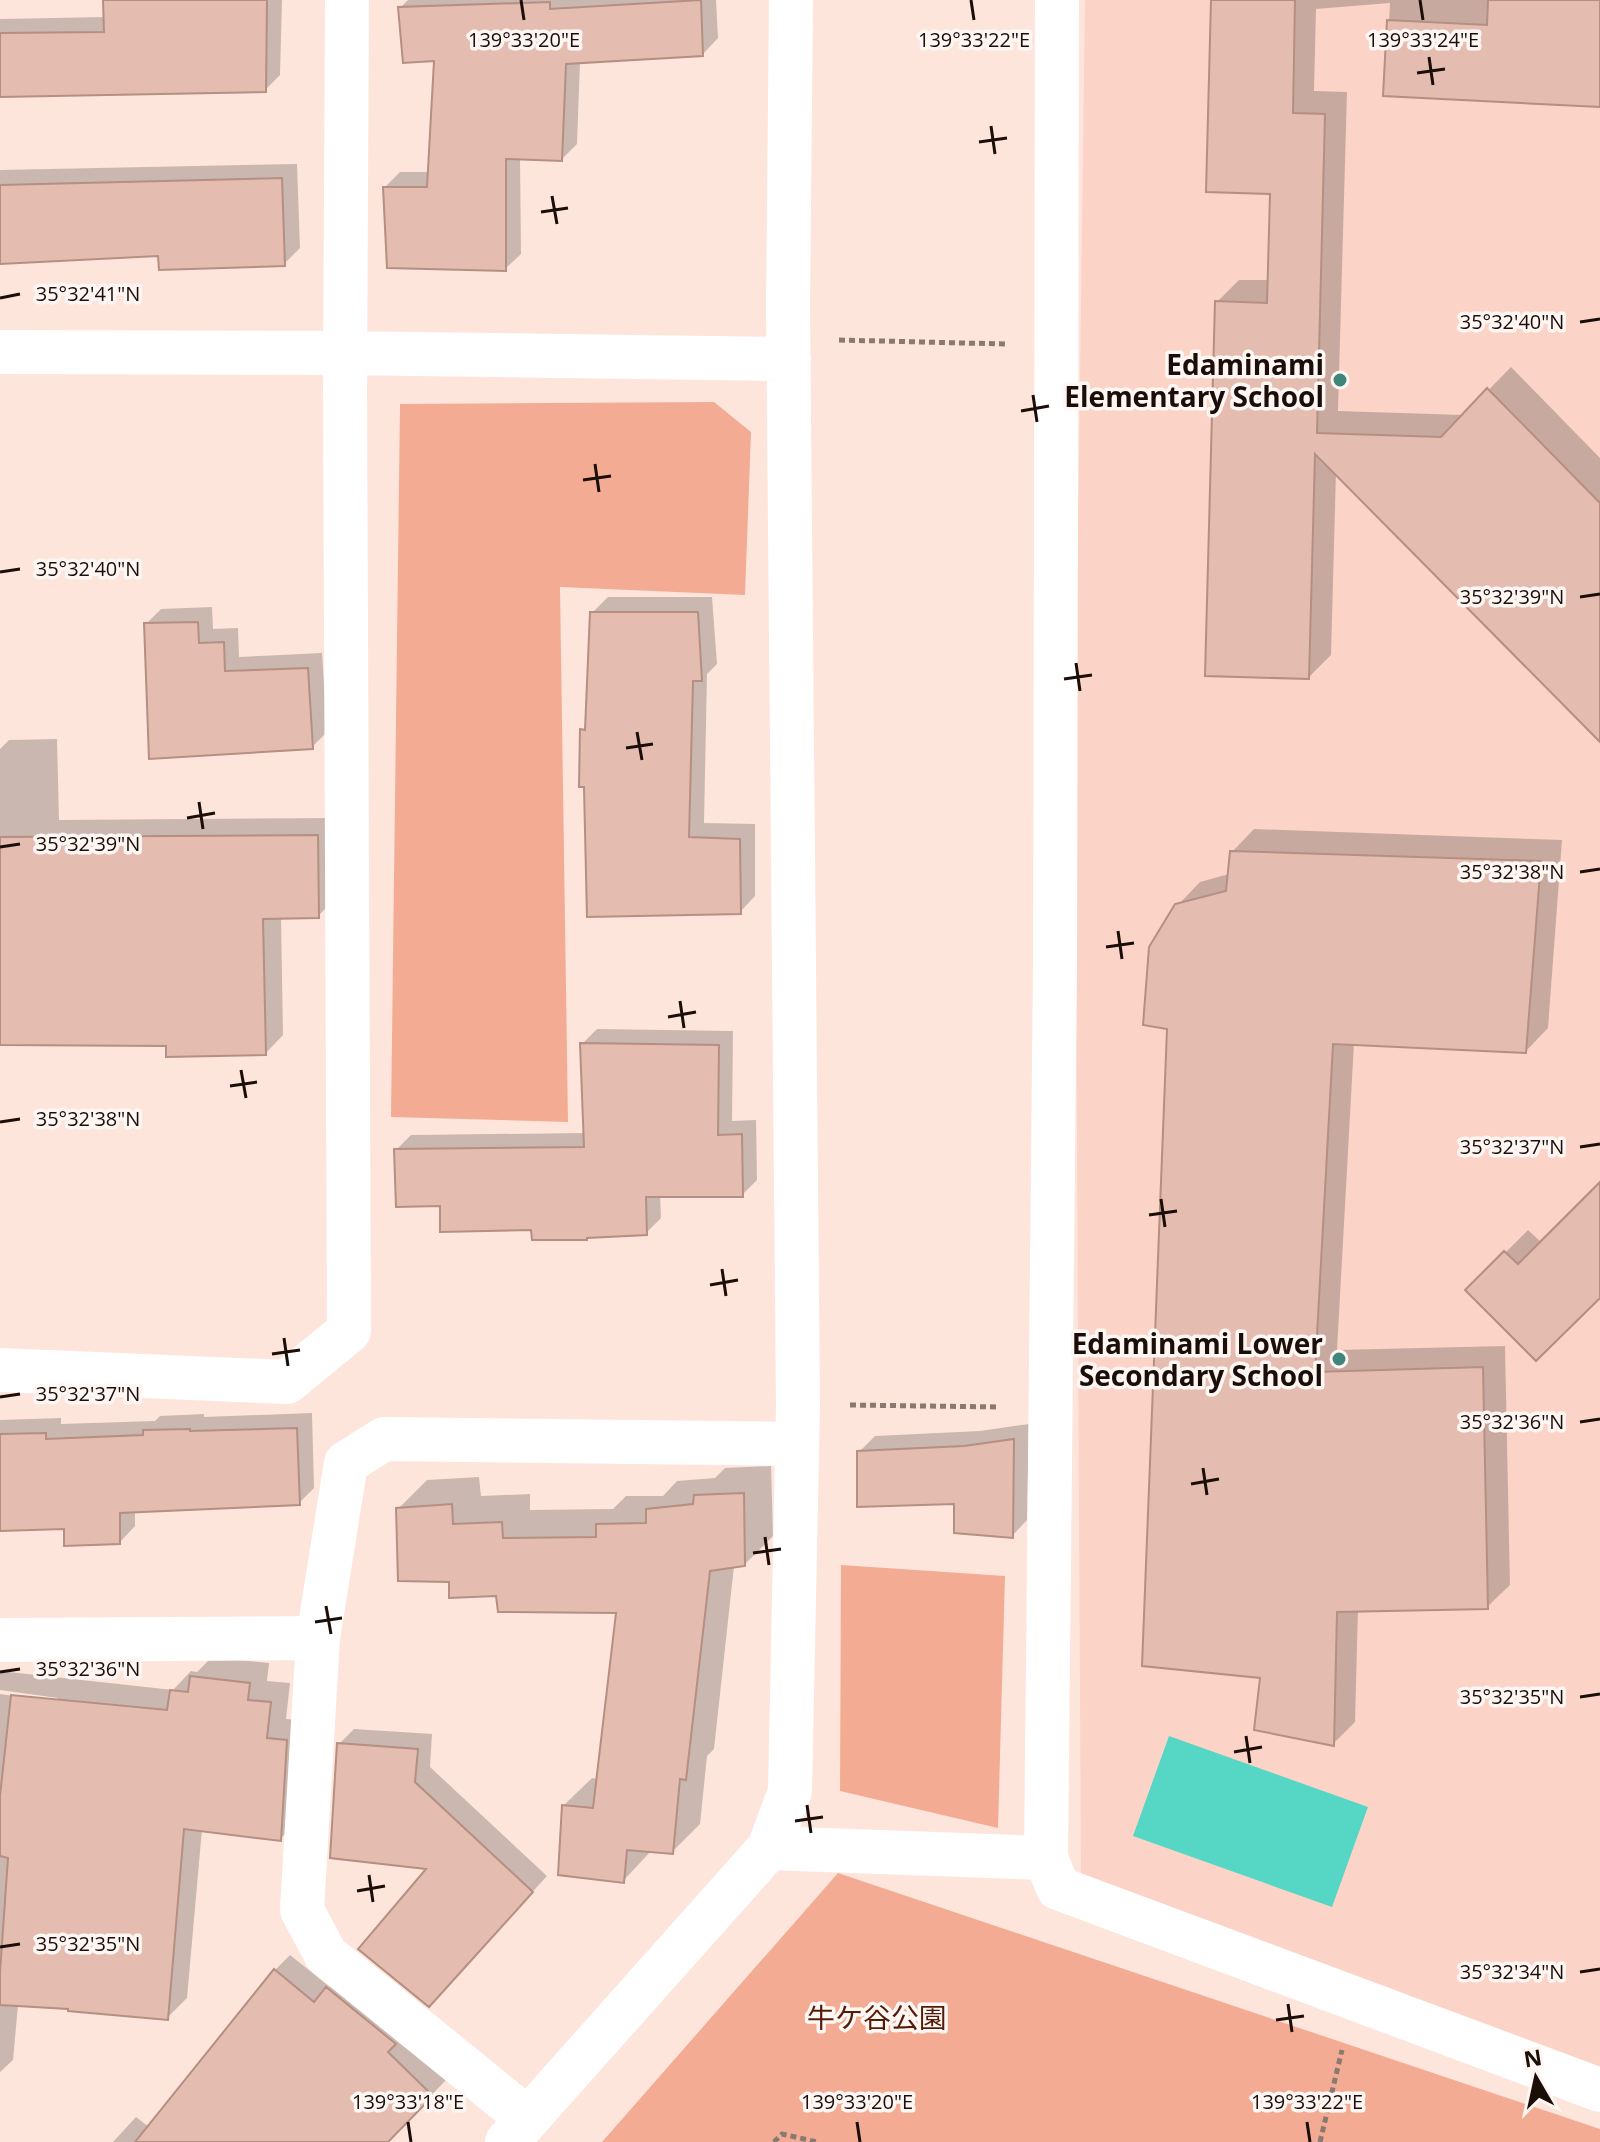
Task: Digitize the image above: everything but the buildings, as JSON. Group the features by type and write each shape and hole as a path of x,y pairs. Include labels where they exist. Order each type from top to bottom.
{"street":[{"path":"0,1370 287,1382 349,1331 347,0"},
{"path":"791,0 789,349 798,1424 790,1791 769,1848 518,2130 326,1955 302,1910 318,1638 346,1463 384,1439 798,1424"},
{"path":"1057,0 1053,1408 1046,1858 1058,1888 1600,2090"},
{"path":"0,352 789,349"},
{"path":"0,1640 318,1638"},
{"path":"769,1848 1046,1858"}],"path":[{"path":"789,349 1058,345"},
{"path":"798,1424 1053,1408"},
{"path":"1320,2142 1355,1998"},
{"path":"774,2142 782,2134 817,2142"}],"shaded area":[{"name":"Edaminami Lower Secondary School","path":"1085,0 1600,0 1600,2076 1081,1886 1075,762"}],"green space":[{"path":"714,402 751,432 745,595 560,587 568,1122 391,1117 400,404"},
{"path":"841,1565 1005,1576 998,1828 840,1791"},
{"name":"牛ケ谷公園","path":"838,1873 1600,2129 1600,2142 602,2142"}],"water":[{"path":"1169,1736 1368,1807 1332,1907 1133,1836"}],"place":[{"name":"Edaminami Elementary School","path":"1340,380"},
{"name":"Edaminami Lower Secondary School","path":"1339,1359"}]}
